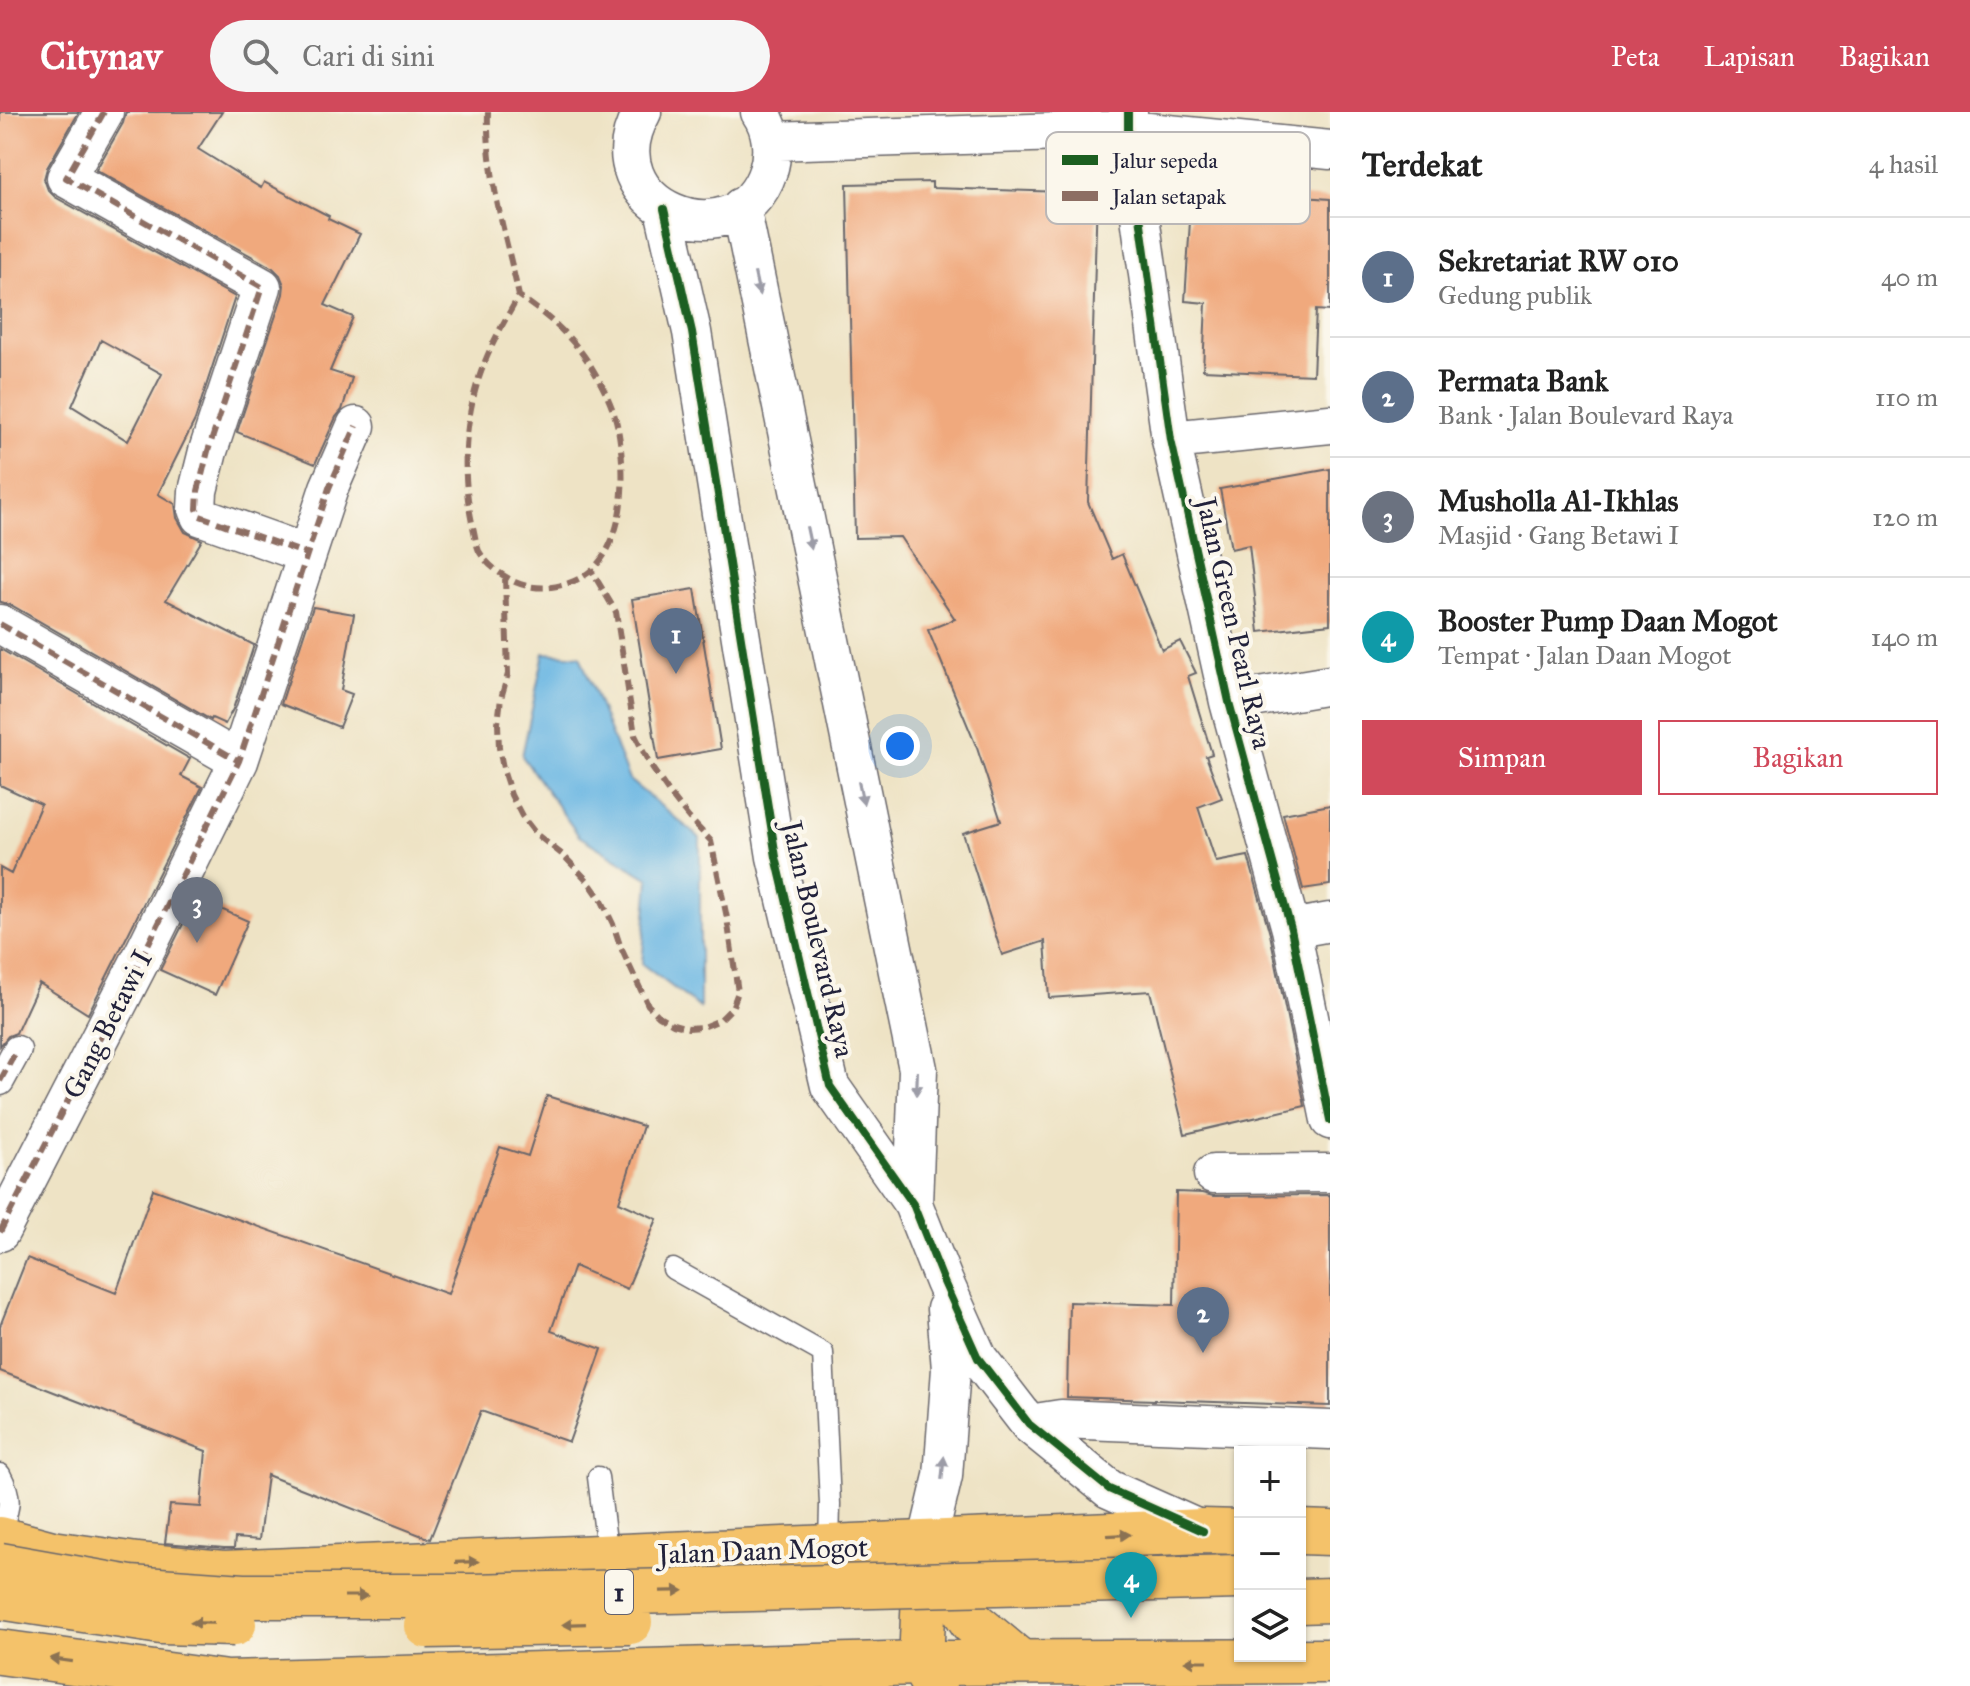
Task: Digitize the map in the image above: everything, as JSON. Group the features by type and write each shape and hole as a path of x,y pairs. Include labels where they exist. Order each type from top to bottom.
{"main road":[{"name":"Jalan Daan Mogot","path":"0,1537 66,1555 223,1573 1222,1531"},
{"path":"1306,1532 1330,1533"},
{"path":"927,1544 972,1622 1019,1661"},
{"path":"919,1678 927,1544"},
{"name":"Jalan Daan Mogot","path":"0,1565 130,1588 244,1596 473,1596 1234,1577"},
{"path":"1306,1576 1330,1575"},
{"name":"1","path":"0,1597 161,1622 349,1627 509,1626 1234,1603"},
{"path":"1306,1601 1330,1600"},
{"path":"0,1652 227,1683 919,1678 1019,1661 1330,1661"}],"street":[{"path":"104,112 66,178 262,287 205,464 198,491 197,509 200,516 307,554"},
{"path":"642,112 630,148 634,172 646,193 664,209 683,218 703,220 723,216 741,207 759,189 772,154 766,126 1128,121 1205,132"},
{"path":"1310,147 1330,150"},
{"name":"Jalan Boulevard Raya","path":"741,207 918,1069 913,1204"},
{"name":"Jalan Boulevard Raya","path":"664,209 692,332 776,857 830,1086 913,1204 978,1358 1029,1424 1109,1489 1222,1531"},
{"name":"Jalan Green Pearl Raya","path":"1142,224 1171,440 1229,702 1291,929 1330,1120"},
{"path":"1171,440 1330,424"},
{"name":"Gang Betawi I","path":"0,1232 239,761 329,488 356,426"},
{"path":"0,624 239,761"},
{"path":"1229,702 1330,685"},
{"path":"1291,929 1330,922"},
{"path":"0,1081 17,1050"},
{"path":"1213,1174 1330,1173"},
{"name":"Jalan Boulevard Raya","path":"927,1544 943,1476 951,1369 944,1282"},
{"path":"1029,1424 1061,1419 1330,1430"}],"lane":[{"path":"673,1269 823,1353 829,1548"},
{"path":"0,1474 9,1491 8,1510 0,1537"},
{"path":"598,1477 608,1557"}],"water":[{"path":"544,653 580,656 629,780 700,838 700,1008 642,964 649,879 579,836 522,756"}],"building":[{"path":"0,112 79,112 47,168 44,179 48,190 55,197 235,297 195,420 158,494 175,504 177,518 185,532 202,540 166,600 254,645 225,724 211,720 11,605 0,602","holes":["101,340 162,374 128,441 72,406"]},
{"path":"126,112 222,112 198,149 261,188 264,182 360,234 325,305 353,317 330,371 352,378 342,410 315,464 237,432 283,294 280,275 273,268 96,170"},
{"path":"932,182 932,188 1046,191 1046,224 1096,224 1088,502 1112,559 1122,554 1162,650 1180,641 1196,673 1188,676 1212,754 1206,756 1222,798 1198,807 1216,862 1248,856 1270,934 1305,1106 1185,1134 1150,991 1049,998 1045,941 1002,955 963,833 1001,821 977,748 928,630 955,619 900,537 855,538 847,184"},
{"path":"1310,198 1330,199 1330,311 1316,310 1313,375 1203,370 1206,303 1185,301 1190,224 1310,224"},
{"path":"1330,469 1330,624 1259,632 1249,545 1231,549 1220,489"},
{"path":"695,589 721,749 658,760 632,599"},
{"path":"313,607 354,614 341,690 352,694 339,727 281,704"},
{"path":"0,649 190,759 181,776 202,787 88,1014 39,983 16,1033 8,1036 0,1046 0,868 11,874 41,804 0,785"},
{"path":"1330,805 1330,885 1303,889 1283,814"},
{"path":"196,898 248,921 215,995 160,970"},
{"path":"547,1096 643,1126 619,1202 657,1219 627,1289 574,1266 551,1331 602,1349 569,1442 481,1411 430,1539 267,1475 259,1540 235,1538 234,1548 165,1543 170,1505 201,1507 206,1451 0,1371 0,1326 27,1258 116,1293 153,1189 448,1294 500,1147 528,1156"},
{"path":"1176,1192 1213,1196 1330,1195 1330,1406 1067,1397 1069,1302 1174,1305"}],"marked path":[{"path":"104,112 66,178 262,287 208,451 198,491 197,509 200,516 307,554"},
{"path":"488,112 494,182 519,296 560,328 585,357 611,405 621,448 622,492 614,536 591,570 574,581 552,587 515,582 486,561 477,545 467,494 466,445 474,395 493,344 519,296"},
{"path":"0,1232 239,761 329,488 356,426"},
{"path":"505,577 508,674 498,723 499,748 511,795 536,834 564,856 602,901 648,1005 673,1024 688,1028 703,1027 720,1020 732,1008 738,992 711,841 670,794 650,765 635,735 616,612 591,570"},
{"path":"0,624 239,761"},
{"path":"0,1081 17,1050"}],"cycle path":[{"path":"1128,112 1128,132"},
{"path":"664,209 692,332 776,857 830,1086 913,1204 978,1358 1029,1424 1109,1489 1203,1531"},
{"path":"1141,224 1171,440 1229,702 1291,929 1330,1120"}],"place":[{"name":"Sekretariat RW 010","path":"676,674"},
{"name":"Musholla Al-Ikhlas","path":"197,943"},
{"name":"Permata Bank","path":"1203,1353"},
{"name":"Booster Pump Daan Mogot","path":"1131,1618"}]}
